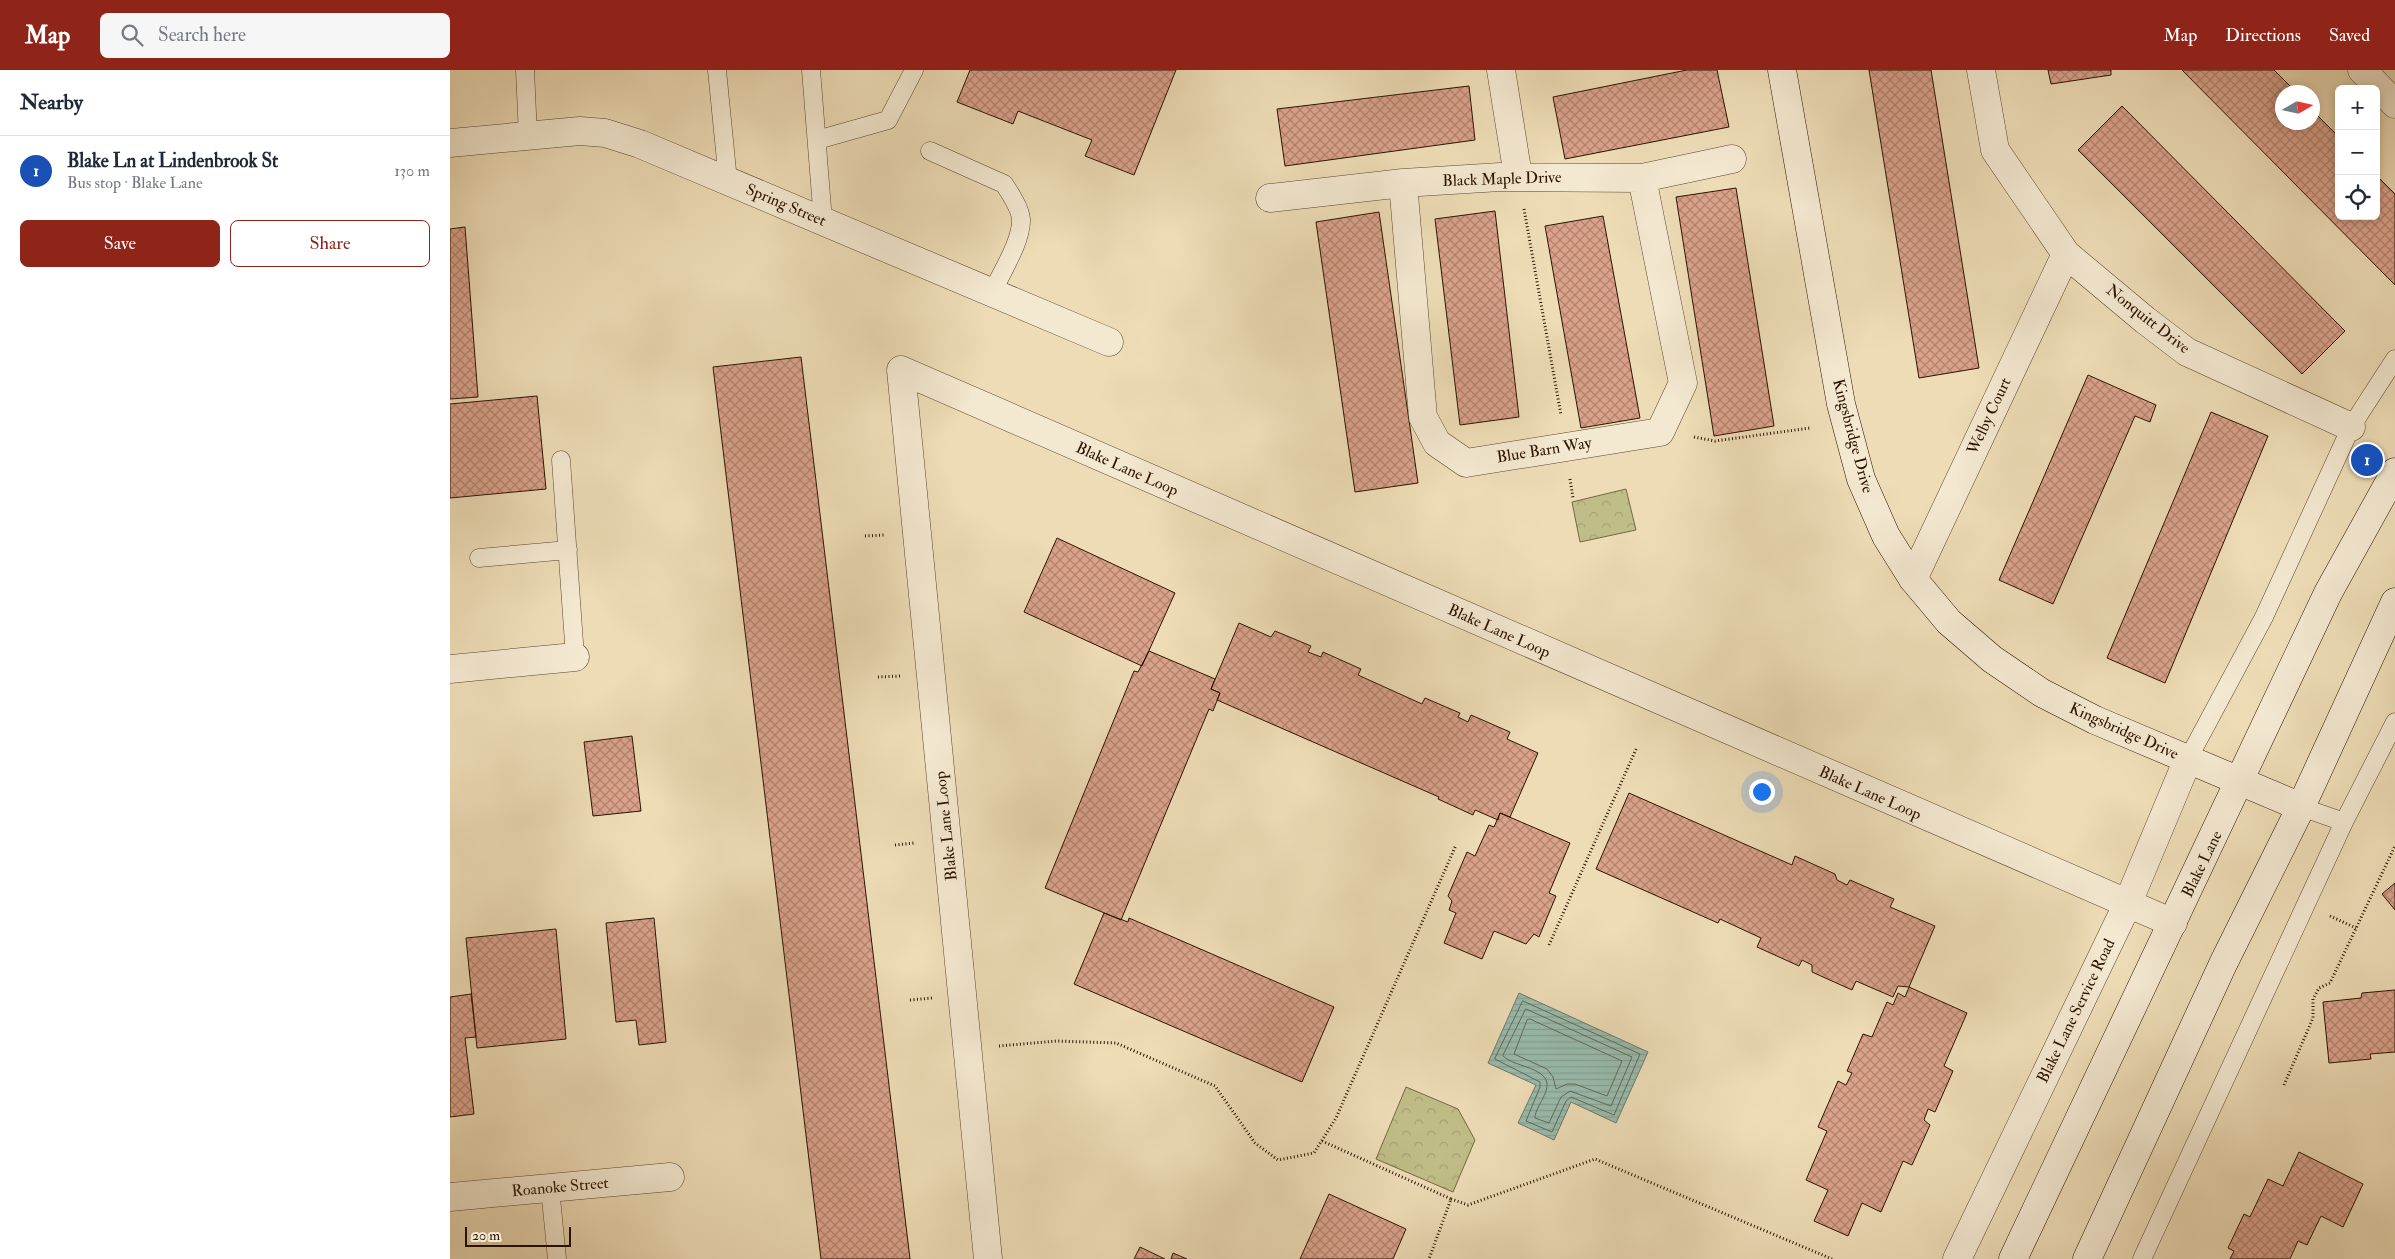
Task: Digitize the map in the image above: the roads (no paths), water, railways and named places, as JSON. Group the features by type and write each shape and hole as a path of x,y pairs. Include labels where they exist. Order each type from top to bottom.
{"street":[{"path":"1501,70 1518,176"},
{"name":"Kingsbridge Drive","path":"1782,70 1841,404 1861,479 1886,536 1912,578 1949,622 1992,660 2028,684 2095,720 2301,807"},
{"name":"Nonquitt Drive","path":"1981,70 1995,150 2066,254 2145,320 2188,352 2351,427"},
{"path":"2362,70 2395,104"},
{"name":"Spring Street","path":"450,143 580,131 604,133 640,144 1109,342"},
{"name":"Black Maple Drive","path":"1270,198 1403,182 1518,176 1642,178 1732,158"},
{"name":"Blue Barn Way","path":"1403,182 1423,417 1437,443 1466,463 1660,432 1683,383 1642,178"},
{"name":"Welby Court","path":"1912,578 2066,254"},
{"name":"Blake Lane Loop","path":"988,1259 901,370 2127,905 2173,923"},
{"name":"Blake Lane","path":"2013,1259 2241,782 2328,593 2395,472"},
{"path":"2087,1259 2223,964 2301,807 2395,602"},
{"path":"450,669 575,657"},
{"name":"Blake Lane Service Road","path":"1959,1258 2127,905 2188,759"},
{"name":"Roanoke Street","path":"450,1197 670,1177"}],"lane":[{"path":"525,70 528,136"},
{"path":"717,70 728,181"},
{"path":"811,70 823,221"},
{"path":"817,140 888,120 914,70"},
{"path":"930,151 1004,184 1011,194 1021,219 1018,238 992,293"},
{"path":"2188,759 2264,617 2351,427 2395,358"},
{"path":"561,460 575,657"},
{"path":"480,558 568,550"},
{"path":"2142,1259 2344,822 2395,722"},
{"path":"2301,807 2344,822"},
{"path":"550,1188 557,1259"}],"water":[{"path":"1519,993 1648,1052 1616,1123 1571,1102 1554,1140 1518,1123 1536,1085 1488,1063"}],"place":[{"name":"Blake Ln at Lindenbrook St","path":"2367,460"}]}
